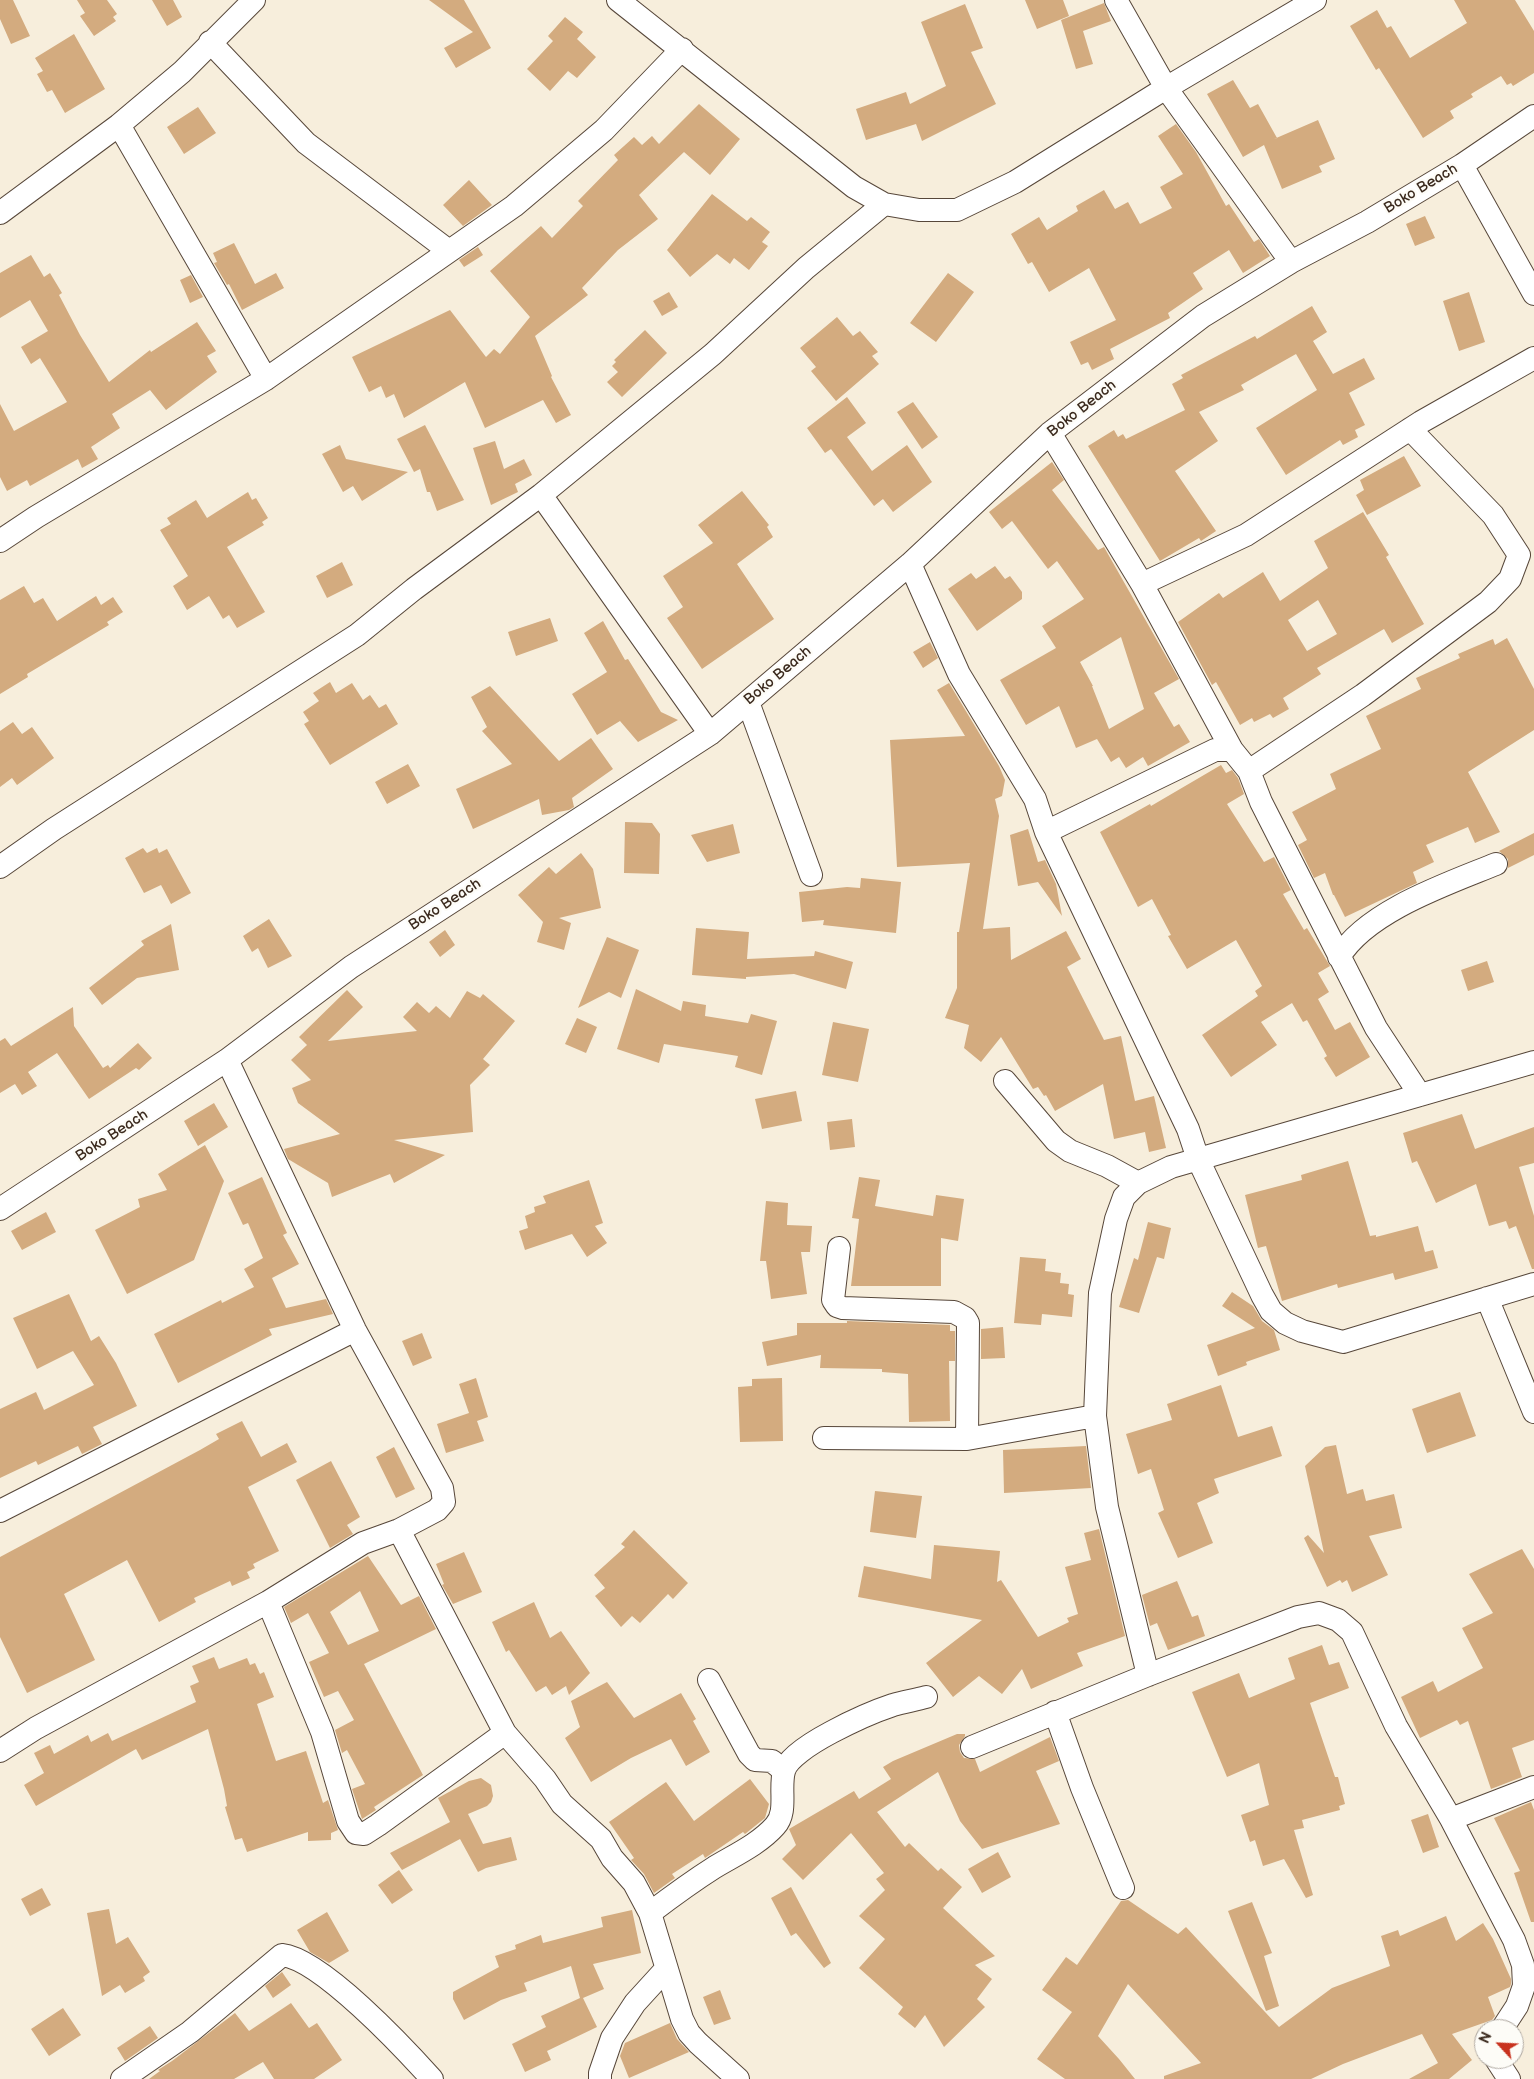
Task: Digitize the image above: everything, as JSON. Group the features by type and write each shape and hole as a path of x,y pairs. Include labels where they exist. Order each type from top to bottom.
{"street":[{"path":"0,213 118,125 182,72 254,0"},
{"path":"618,0 854,187 884,204 919,210 957,210 1015,182 1166,88 1314,0"},
{"path":"1116,0 1166,88 1291,262"},
{"path":"210,42 306,143 449,251"},
{"path":"0,541 36,517 266,379 514,206 604,130 682,50"},
{"name":"Boko Beach","path":"0,1209 227,1060 351,967 710,734 910,564 1050,433 1203,316 1291,262 1367,222 1462,165 1534,116"},
{"path":"118,125 266,379"},
{"path":"1462,165 1534,294"},
{"path":"0,867 54,829 358,635 414,589 541,495 713,354 806,268 884,204"},
{"path":"1142,584 1246,535 1410,429 1534,358"},
{"path":"1249,771 1298,740 1411,660 1488,602 1510,579 1519,555 1493,515 1410,429"},
{"path":"1050,433 1142,584 1232,750 1249,771 1262,802 1376,1028 1420,1095"},
{"path":"541,495 710,734"},
{"path":"910,564 959,674 1035,799 1046,832 1188,1129 1198,1159 1271,1311 1285,1323 1302,1331 1343,1342 1534,1284"},
{"path":"748,702 810,875"},
{"path":"1046,832 1215,750 1232,750"},
{"path":"1340,957 1347,944 1373,922 1438,888 1496,864"},
{"path":"0,1751 36,1728 268,1602 363,1544 399,1530 437,1510 444,1502 444,1495 438,1480 355,1330 227,1060"},
{"path":"1148,1675 1107,1507 1095,1416 1100,1293 1116,1219 1124,1197 1138,1183 1170,1167 1534,1062"},
{"path":"1005,1081 1056,1141 1070,1151 1107,1166 1138,1183"},
{"path":"839,1248 833,1300 837,1306 843,1308 954,1312 965,1318 968,1323 967,1439"},
{"path":"1487,1298 1534,1412"},
{"path":"0,1511 355,1330"},
{"path":"824,1438 967,1439 1095,1416"},
{"path":"399,1530 506,1733 540,1773 562,1804 601,1839 612,1858 634,1883 650,1913 682,2019 689,2033 738,2079"},
{"path":"268,1602 322,1732 348,1821 356,1833 364,1834 378,1825 506,1733"},
{"path":"972,1747 1055,1712 1298,1617 1319,1613 1338,1620 1352,1632 1396,1726 1452,1819 1514,1940 1523,1965 1524,1986 1517,2006 1509,2019"},
{"path":"709,1680 748,1754 755,1760 772,1761 784,1771"},
{"path":"650,1913 714,1868 732,1858 776,1825 782,1813 784,1771 788,1762 806,1747 849,1723 893,1705 926,1697"},
{"path":"1055,1712 1078,1780 1123,1888"},
{"path":"1452,1819 1534,1787"},
{"path":"122,2079 190,2032 282,1955 292,1956 300,1960 323,1976 392,2036 432,2079"},
{"path":"600,2079 600,2073 612,2038 635,2004 666,1969"}],"building":[{"path":"0,0 13,0 30,36 11,44 0,19"},
{"path":"77,0 107,0 117,14 113,17 116,21 94,36 80,16 85,13"},
{"path":"152,0 173,0 182,17 167,26"},
{"path":"429,0 464,0 491,48 456,68 444,48 473,32"},
{"path":"1025,0 1063,0 1069,16 1037,29"},
{"path":"1454,0 1515,0 1534,31 1534,73 1513,86 1511,83 1507,85 1501,76 1471,94 1473,97 1450,111 1454,118 1423,138 1379,68 1376,70 1350,26 1377,10 1387,28 1391,26 1410,58 1467,23"},
{"path":"1104,3 1111,21 1083,31 1093,64 1076,69 1061,20"},
{"path":"965,4 983,48 971,52 996,104 922,141 916,124 866,140 856,109 906,92 910,104 946,86 921,22"},
{"path":"565,17 583,32 577,39 596,57 577,78 568,71 550,91 527,69 553,41 548,36"},
{"path":"74,34 105,89 65,113 52,90 47,92 37,74 43,71 35,58"},
{"path":"1233,80 1250,108 1258,104 1277,138 1318,120 1335,159 1319,166 1322,172 1282,189 1264,145 1243,157 1207,94"},
{"path":"699,104 740,139 710,175 684,152 639,195 658,219 618,250 582,288 588,295 535,336 551,377 571,415 556,423 543,400 485,428 465,382 404,418 394,394 386,398 381,386 369,392 352,357 450,310 486,357 494,349 500,354 530,317 490,271 541,226 552,238 583,206 578,201 618,160 614,155 634,137 642,145 652,136 659,144"},
{"path":"198,107 216,133 184,154 167,127"},
{"path":"1176,124 1196,152 1226,206 1229,204 1254,242 1259,239 1270,256 1243,273 1229,250 1193,273 1203,289 1168,313 1170,318 1110,349 1114,359 1092,370 1088,362 1081,365 1070,342 1116,320 1089,268 1049,292 1032,262 1028,264 1011,234 1039,217 1047,230 1078,211 1076,206 1104,190 1115,209 1128,202 1140,224 1172,208 1160,187 1183,174 1158,136"},
{"path":"469,180 492,205 463,226 443,205"},
{"path":"712,194 747,221 751,217 770,232 762,242 768,246 749,270 734,258 730,264 717,254 690,277 667,250"},
{"path":"1425,216 1435,238 1415,246 1406,224"},
{"path":"234,243 255,284 276,273 284,288 242,310 229,284 227,285 214,263 217,262 213,253"},
{"path":"478,247 483,255 464,267 459,260"},
{"path":"31,255 44,277 50,273 62,293 59,295 80,335 109,382 150,350 151,352 197,322 216,351 207,356 217,372 166,410 150,390 112,414 120,428 91,447 98,459 82,468 78,459 30,486 27,480 7,491 0,477 0,404 14,431 67,402 40,358 31,364 21,347 48,331 30,300 0,318 0,273"},
{"path":"948,273 974,292 936,342 910,323"},
{"path":"191,275 203,297 190,303 180,280"},
{"path":"669,292 678,307 662,316 653,301"},
{"path":"1469,292 1485,342 1459,351 1443,301"},
{"path":"1312,306 1327,332 1313,341 1333,374 1364,358 1375,379 1349,393 1365,425 1355,430 1358,437 1343,445 1340,440 1286,475 1256,428 1317,390 1296,354 1241,385 1244,390 1199,412 1218,441 1175,471 1216,531 1201,541 1199,538 1160,561 1088,446 1114,430 1118,437 1123,434 1126,439 1185,410 1172,384 1183,378 1181,375 1255,336 1257,339"},
{"path":"837,317 853,336 860,331 878,352 872,356 879,364 836,401 811,371 816,367 800,348"},
{"path":"645,330 667,353 622,397 607,382 618,372 612,366 616,362 614,360"},
{"path":"847,397 866,423 847,437 872,471 907,445 932,482 893,512 883,499 874,506 831,449 825,453 807,428"},
{"path":"913,402 938,437 922,449 897,412"},
{"path":"425,425 464,500 437,511 430,492 427,492 420,469 414,472 397,439"},
{"path":"495,441 504,469 524,459 532,475 515,484 518,492 491,505 473,448"},
{"path":"340,445 346,459 408,472 362,501 353,486 343,492 322,454"},
{"path":"1404,456 1421,486 1367,515 1356,495 1364,490 1360,480"},
{"path":"1052,462 1064,480 1052,490 1098,550 1104,547 1179,679 1154,693 1174,727 1179,724 1190,742 1148,766 1143,757 1126,768 1119,757 1111,762 1097,739 1076,748 1059,706 1026,725 1000,680 1056,648 1042,626 1084,599 1057,561 1048,569 1012,521 1002,529 989,512","holes":["1121,637 1144,709 1109,729 1093,686 1080,662"]},
{"path":"742,491 769,525 767,527 773,537 737,564 774,619 702,669 667,618 683,607 663,576 713,543 698,525"},
{"path":"248,492 252,500 256,498 268,518 262,522 264,525 227,547 265,612 237,628 229,615 223,619 209,596 187,610 173,586 188,576 160,530 171,524 167,518 196,500 207,518"},
{"path":"1363,512 1389,555 1386,557 1424,624 1392,643 1384,629 1317,668 1321,674 1283,698 1289,709 1273,718 1270,714 1254,722 1252,718 1240,725 1216,682 1212,685 1178,622 1219,593 1223,598 1263,572 1280,601 1328,568 1314,541","holes":["1318,600 1337,634 1307,651 1288,620"]},
{"path":"342,562 353,585 327,598 316,576"},
{"path":"995,566 1005,579 1010,576 1022,592 1022,599 977,631 948,589 971,573 976,579"},
{"path":"24,586 34,603 43,598 57,621 96,596 101,605 113,597 123,612 107,622 109,625 27,674 28,677 0,694 0,600"},
{"path":"550,618 558,641 516,656 508,632"},
{"path":"603,621 625,660 628,659 661,712 678,720 638,742 620,721 597,735 572,694 607,672 584,633"},
{"path":"1507,638 1534,689 1534,730 1468,772 1500,832 1475,843 1468,827 1426,845 1434,862 1413,872 1417,883 1345,917 1333,895 1325,873 1314,878 1298,845 1307,840 1292,812 1336,789 1330,774 1381,749 1366,716 1421,689 1416,678 1460,658 1458,654 1493,639 1495,645"},
{"path":"930,642 938,658 923,668 913,652"},
{"path":"330,682 336,693 352,683 363,700 370,695 379,708 386,704 398,724 330,765 304,724 309,721 303,712 319,701 313,693"},
{"path":"949,683 999,766 1005,780 1002,796 995,799 999,816 983,929 1010,927 1011,960 1066,931 1081,959 1067,967 1104,1040 1121,1036 1135,1101 1154,1096 1166,1148 1149,1152 1145,1132 1114,1139 1103,1084 1055,1111 1046,1095 1044,1096 1038,1087 1033,1089 1001,1037 981,1062 964,1048 969,1025 945,1018 957,988 957,932 959,932 970,863 897,867 890,740 965,736 937,690"},
{"path":"490,686 559,761 591,738 613,769 572,798 574,807 569,810 542,815 539,799 473,829 456,789 512,764 482,731 487,727 471,697"},
{"path":"13,722 22,734 32,727 54,758 17,785 12,778 0,787 0,731"},
{"path":"408,764 420,786 387,804 375,782"},
{"path":"1221,765 1226,773 1232,770 1238,778 1244,794 1227,804 1264,862 1274,857 1291,890 1283,894 1304,930 1307,928 1330,966 1318,973 1329,992 1318,999 1335,1030 1350,1022 1370,1057 1336,1077 1324,1058 1327,1056 1307,1020 1303,1022 1292,1003 1261,1022 1277,1045 1231,1077 1202,1035 1258,996 1255,991 1262,986 1236,940 1187,969 1168,936 1171,935 1152,899 1138,907 1100,832 1150,804 1151,806"},
{"path":"625,822 652,823 660,834 659,874 624,873"},
{"path":"733,824 740,853 707,862 691,835"},
{"path":"1028,829 1038,862 1045,860 1056,884 1062,916 1038,882 1018,886 1010,835"},
{"path":"1534,833 1534,855 1508,868 1508,859 1499,851"},
{"path":"143,848 147,853 157,848 159,853 167,849 191,893 171,904 161,885 144,893 125,858"},
{"path":"581,853 593,869 601,908 559,918 571,923 564,950 537,942 543,922 518,895 549,867 556,874"},
{"path":"861,878 901,882 896,933 823,925 824,920 802,922 799,892 847,887 860,888"},
{"path":"269,919 292,956 268,968 258,948 252,952 243,936"},
{"path":"171,924 179,970 137,978 102,1005 89,988 144,945 141,941"},
{"path":"696,928 749,932 747,959 814,956 815,951 853,962 846,989 794,974 746,977 746,979 692,975"},
{"path":"445,930 455,945 440,957 429,942"},
{"path":"607,937 639,950 621,998 609,992 578,1008"},
{"path":"1487,961 1494,982 1468,991 1461,970"},
{"path":"636,989 681,1011 683,1001 706,1005 705,1016 748,1023 751,1014 777,1021 762,1075 735,1067 738,1056 664,1044 659,1063 617,1049"},
{"path":"347,990 363,1007 328,1041 417,1031 403,1017 417,1002 429,1013 436,1006 450,1018 467,991 480,998 483,994 515,1021 483,1059 490,1065 470,1085 473,1132 394,1140 445,1155 394,1183 390,1174 332,1197 328,1183 288,1159 284,1149 340,1134 298,1103 292,1088 311,1080 291,1060 307,1045 299,1037"},
{"path":"73,1007 74,1026 103,1068 108,1065 110,1068 138,1043 152,1058 139,1070 136,1068 89,1099 57,1053 28,1072 37,1086 22,1095 15,1084 0,1093 0,1041 5,1038 11,1046"},
{"path":"577,1018 597,1027 586,1053 565,1044"},
{"path":"833,1022 869,1029 858,1082 822,1075"},
{"path":"796,1091 802,1121 762,1129 755,1099"},
{"path":"214,1103 228,1127 198,1146 184,1121"},
{"path":"1462,1114 1475,1149 1534,1127 1534,1163 1519,1167 1534,1216 1534,1269 1532,1269 1516,1226 1509,1229 1506,1221 1489,1226 1476,1184 1436,1203 1417,1161 1412,1163 1403,1133"},
{"path":"852,1119 855,1147 830,1150 827,1122"},
{"path":"205,1145 224,1181 194,1260 127,1294 95,1230 140,1207 138,1199 167,1190 158,1174"},
{"path":"1348,1161 1370,1236 1376,1235 1376,1237 1418,1226 1425,1252 1433,1250 1438,1268 1395,1280 1393,1273 1338,1288 1337,1284 1282,1301 1266,1246 1258,1248 1245,1195 1302,1180 1301,1175"},
{"path":"262,1177 287,1233 283,1235 299,1264 272,1278 286,1308 326,1299 333,1314 269,1329 272,1335 178,1383 154,1334 221,1300 222,1303 254,1287 244,1269 263,1258 248,1223 243,1225 228,1193"},
{"path":"859,1177 880,1180 875,1206 933,1216 936,1195 964,1199 958,1241 941,1238 941,1286 851,1286 859,1219 852,1218"},
{"path":"589,1180 603,1223 595,1226 607,1243 587,1257 572,1234 525,1250 519,1231 528,1228 525,1216 535,1212 534,1207 546,1203 543,1196"},
{"path":"766,1201 788,1203 787,1225 812,1226 810,1252 801,1252 807,1294 771,1299 766,1261 760,1261"},
{"path":"46,1212 56,1232 22,1250 11,1231"},
{"path":"1148,1222 1171,1228 1164,1259 1157,1257 1139,1313 1119,1307 1134,1258 1138,1260"},
{"path":"1020,1257 1046,1259 1045,1271 1061,1273 1060,1283 1069,1284 1068,1294 1074,1295 1072,1317 1042,1314 1041,1325 1014,1323"},
{"path":"1232,1292 1253,1306 1262,1321 1274,1330 1280,1350 1246,1362 1247,1365 1218,1376 1207,1345 1255,1328 1222,1306"},
{"path":"69,1294 91,1341 99,1336 116,1363 137,1406 93,1427 102,1444 82,1454 78,1446 38,1465 36,1461 0,1478 0,1409 36,1392 44,1410 94,1385 73,1351 37,1369 13,1318"},
{"path":"847,1321 950,1325 950,1331 955,1331 955,1361 949,1361 950,1421 909,1422 908,1374 882,1372 882,1369 820,1368 821,1355 767,1366 762,1342 797,1335 797,1323 847,1323"},
{"path":"1003,1327 1005,1358 981,1359 981,1329"},
{"path":"422,1333 432,1358 413,1366 402,1341"},
{"path":"476,1378 488,1417 477,1421 484,1441 446,1453 437,1424 469,1413 459,1384"},
{"path":"782,1378 783,1441 740,1442 738,1387 752,1386 752,1379"},
{"path":"1221,1385 1238,1437 1272,1426 1282,1456 1214,1479 1219,1493 1197,1503 1213,1543 1178,1558 1158,1513 1164,1510 1151,1469 1138,1474 1126,1434 1172,1420 1167,1404"},
{"path":"1460,1392 1476,1436 1427,1453 1412,1409"},
{"path":"242,1421 261,1457 287,1443 297,1462 248,1487 279,1551 253,1564 255,1568 247,1572 250,1578 232,1586 230,1581 194,1598 196,1602 159,1622 127,1560 64,1594 95,1660 27,1693 0,1637 0,1557 200,1450 219,1439 216,1434"},
{"path":"1336,1445 1347,1494 1363,1489 1366,1501 1394,1494 1402,1528 1369,1536 1388,1575 1352,1592 1347,1580 1342,1583 1340,1580 1327,1587 1304,1538 1308,1535 1324,1553 1305,1466 1325,1447"},
{"path":"1086,1446 1091,1488 1004,1493 1003,1450"},
{"path":"394,1447 415,1489 396,1498 376,1457"},
{"path":"331,1461 360,1517 347,1525 353,1534 330,1548 296,1480"},
{"path":"875,1491 922,1496 916,1538 870,1532"},
{"path":"1099,1529 1125,1636 1077,1653 1083,1666 1031,1689 1022,1669 1002,1694 979,1676 953,1697 926,1663 982,1620 858,1597 864,1566 931,1579 934,1545 1000,1551 997,1582 1001,1580 1038,1637 1069,1622 1067,1618 1078,1614 1065,1567 1091,1560 1084,1533"},
{"path":"634,1530 688,1583 673,1599 668,1594 640,1623 632,1616 621,1627 595,1596 605,1588 594,1575 625,1547 621,1544"},
{"path":"1522,1549 1534,1569 1534,1740 1512,1748 1522,1777 1491,1789 1468,1721 1460,1725 1457,1720 1420,1738 1401,1697 1433,1681 1438,1692 1483,1668 1462,1628 1493,1613 1469,1574"},
{"path":"464,1552 482,1592 453,1604 442,1585 444,1584 436,1564"},
{"path":"368,1556 401,1605 419,1596 436,1629 364,1664 423,1775 374,1807 376,1810 362,1819 352,1789 365,1784 347,1750 342,1753 335,1730 354,1720 338,1691 324,1697 309,1662 329,1653 308,1613 291,1623 284,1607","holes":["360,1591 379,1631 348,1645 330,1612"]},
{"path":"1177,1581 1192,1617 1198,1615 1205,1636 1168,1650 1157,1623 1150,1626 1142,1595"},
{"path":"534,1602 550,1638 561,1631 590,1673 569,1695 566,1686 552,1695 546,1686 536,1692 509,1650 506,1652 492,1622"},
{"path":"1322,1645 1329,1665 1339,1662 1349,1688 1310,1703 1335,1777 1338,1777 1345,1804 1339,1806 1340,1810 1302,1820 1304,1828 1294,1830 1313,1895 1306,1898 1284,1859 1263,1866 1255,1840 1250,1842 1241,1815 1269,1805 1259,1763 1227,1777 1192,1692 1239,1673 1249,1698 1295,1679 1288,1658"},
{"path":"214,1657 219,1669 247,1658 250,1665 255,1663 260,1674 264,1672 274,1697 257,1704 276,1761 306,1751 323,1803 328,1800 338,1830 331,1833 331,1840 308,1841 308,1832 247,1852 242,1838 235,1840 225,1807 227,1806 224,1789 208,1729 142,1760 136,1749 36,1806 24,1785 44,1773 34,1753 50,1745 54,1754 88,1735 91,1742 108,1733 112,1741 196,1702 190,1686 199,1682 192,1666"},
{"path":"607,1682 634,1718 681,1693 696,1719 693,1721 710,1752 686,1766 671,1739 631,1758 591,1782 565,1738 580,1727 571,1701"},
{"path":"957,1734 965,1734 959,1745 960,1752 964,1758 975,1759 980,1772 1050,1737 1059,1761 1036,1771 1060,1824 982,1849 960,1821 938,1772 877,1812 905,1847 909,1843 938,1871 941,1868 962,1887 943,1908 995,1956 975,1965 992,1979 977,1999 985,2007 944,2047 925,2015 915,2028 898,2014 903,2007 859,1968 885,1939 859,1916 885,1890 876,1879 884,1873 851,1833 803,1880 782,1859 796,1845 789,1829 854,1791 859,1799 891,1779 883,1767"},
{"path":"481,1778 491,1785 493,1796 491,1802 487,1806 468,1814 483,1844 511,1837 517,1860 478,1872 460,1839 402,1870 390,1853 450,1822 438,1798 469,1781"},
{"path":"750,1779 769,1804 765,1818 745,1834 743,1832 705,1858 703,1854 672,1874 675,1878 654,1893 644,1874 631,1860 634,1858 609,1822 666,1782 694,1821"},
{"path":"1531,1802 1534,1810 1534,1922 1531,1922 1514,1873 1520,1871 1494,1818"},
{"path":"1428,1814 1439,1847 1423,1853 1411,1820"},
{"path":"998,1852 1011,1877 982,1893 968,1869"},
{"path":"399,1870 413,1890 392,1904 378,1885"},
{"path":"791,1887 831,1963 824,1968 796,1933 791,1936 771,1898"},
{"path":"42,1888 51,1905 30,1916 21,1899"},
{"path":"1128,1900 1178,1934 1186,1927 1279,2027 1332,1988 1390,1966 1381,1936 1398,1930 1400,1936 1446,1916 1456,1941 1483,1923 1493,1939 1511,1979 1511,1984 1510,1987 1488,1997 1495,2016 1493,2019 1474,2019 1474,2026 1452,2034 1472,2060 1449,2079 1409,2079 1438,2063 1422,2034 1343,2064 1311,2079 1164,2079 1164,2076 1201,2063 1128,1984 1098,2036 1135,2079 1065,2079 1037,2059 1072,2012 1042,1990 1066,1957 1077,1965 1121,1901"},
{"path":"1252,1902 1272,1953 1264,1956 1279,2006 1266,2011 1228,1911"},
{"path":"109,1909 116,1944 128,1937 150,1972 143,1977 145,1981 125,1993 120,1985 102,1996 87,1913"},
{"path":"632,1910 641,1953 593,1964 604,1989 583,1998 597,2027 547,2051 551,2060 525,2072 512,2044 546,2027 541,2016 580,1998 571,1966 524,1983 527,1991 501,2000 464,2020 453,1999 453,1992 499,1967 495,1956 516,1949 515,1945 541,1935 543,1943 603,1927 601,1917"},
{"path":"327,1912 349,1951 329,1963 310,1952 297,1930"},
{"path":"282,1972 291,1985 273,1998 265,1986"},
{"path":"720,1990 731,2019 714,2025 703,1997"},
{"path":"291,2003 309,2028 317,2023 342,2060 314,2079 274,2079 263,2062 234,2079 149,2079 160,2071 158,2070 235,2013 249,2031"},
{"path":"63,2008 81,2035 49,2056 31,2029"},
{"path":"670,2023 677,2039 689,2052 629,2078 620,2056 625,2043"},
{"path":"150,2026 158,2038 125,2061 117,2048"}]}
